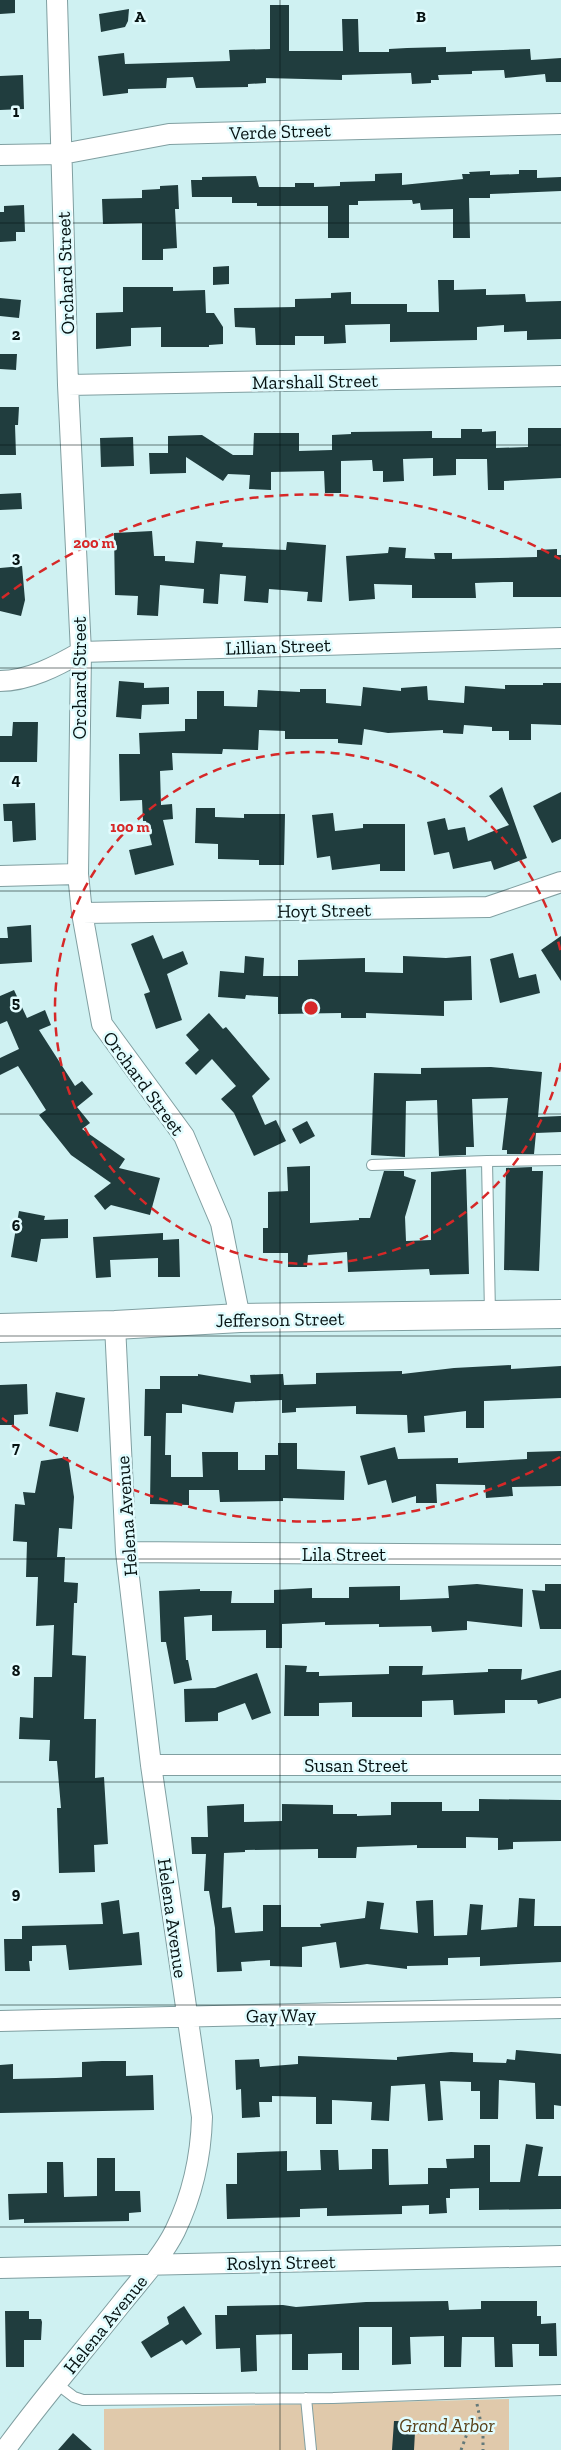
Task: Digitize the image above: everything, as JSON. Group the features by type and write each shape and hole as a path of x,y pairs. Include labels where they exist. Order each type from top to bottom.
{"street":[{"name":"Orchard Street","path":"57,0 68,385 80,652 78,874 82,913 102,1024 184,1136 221,1223 240,1318"},
{"name":"Verde Street","path":"0,155 62,154 169,134 561,124"},
{"name":"Marshall Street","path":"68,385 561,376"},
{"name":"Lillian Street","path":"0,681 24,678 44,671 80,652 561,638"},
{"path":"0,876 78,874"},
{"name":"Hoyt Street","path":"82,913 488,907 561,882"},
{"name":"Jefferson Street","path":"0,1328 115,1325 240,1318 561,1314"},
{"name":"Helena Avenue","path":"5,2450 152,2265 174,2232 186,2200 201,2146 202,2117 186,2018 151,1765 126,1552 115,1325"},
{"name":"Lila Street","path":"126,1552 561,1555"},
{"name":"Susan Street","path":"151,1765 561,1765"},
{"name":"Gay Way","path":"0,2021 561,2008"},
{"name":"Roslyn Street","path":"0,2268 561,2256"}],"lane":[{"path":"372,1165 561,1160"},
{"path":"487,1161 490,1315"},
{"path":"56,2384 74,2397 83,2400 306,2398 561,2390"},
{"path":"306,2398 311,2450"}],"path":[{"path":"477,2393 477,2410 483,2450"},
{"path":"461,2450 468,2431 481,2427"}],"green space":[{"name":"Grand Arbor","path":"509,2399 509,2450 104,2450 104,2409"}],"building":[{"path":"0,0 15,0 15,13 0,14"},
{"path":"270,5 289,5 289,51 343,51 342,19 358,19 359,52 389,52 389,49 446,47 446,52 530,49 531,60 561,58 561,82 546,82 545,74 505,78 504,70 472,71 472,74 438,75 439,80 431,80 431,83 412,84 411,73 342,75 342,80 266,78 266,83 248,84 248,87 196,88 193,77 167,78 166,88 128,89 128,93 103,96 98,56 124,53 125,64 230,61 229,50 270,49"},
{"path":"129,9 128,21 125,27 101,32 99,14"},
{"path":"23,75 24,109 0,110 0,76"},
{"path":"519,170 537,170 537,178 561,177 561,191 490,194 490,198 469,198 470,238 453,238 453,209 421,210 420,203 413,204 412,200 358,201 358,205 349,205 349,238 328,238 328,206 257,206 257,203 232,203 232,197 192,197 191,180 202,180 202,177 256,176 259,187 295,187 295,183 314,183 314,187 340,186 340,182 375,181 375,174 402,173 402,185 463,179 462,174 470,174 469,172 490,171 490,175 519,174"},
{"path":"178,185 179,209 175,209 177,248 163,249 163,260 142,260 142,223 103,224 102,199 142,198 142,190"},
{"path":"24,205 25,232 16,232 16,241 0,242 0,212 4,212 4,206"},
{"path":"229,266 229,284 213,285 213,267"},
{"path":"438,280 454,280 454,290 486,289 486,295 525,294 526,302 561,301 561,339 527,340 527,331 504,332 504,325 477,327 477,340 390,342 390,324 345,325 346,343 324,344 324,336 295,336 295,345 256,345 255,328 235,327 234,308 295,307 295,299 331,298 331,293 351,292 351,304 407,304 407,312 439,312"},
{"path":"123,287 173,287 173,291 205,290 206,313 214,313 223,327 223,344 209,345 209,347 161,347 161,327 131,328 131,346 96,349 96,313 123,312"},
{"path":"0,298 21,300 19,318 0,316"},
{"path":"0,354 17,354 16,370 0,369"},
{"path":"0,407 19,407 18,425 15,425 16,455 0,455"},
{"path":"528,428 561,428 561,478 504,481 504,490 488,490 487,459 456,459 456,475 433,476 433,458 403,459 404,481 383,482 383,471 373,471 372,460 341,461 341,493 325,493 324,471 271,472 271,490 249,489 250,475 228,474 223,481 186,457 186,473 150,474 149,453 168,453 168,436 202,435 233,455 253,455 254,433 299,433 299,451 332,450 332,435 351,434 351,432 432,431 432,438 461,438 461,429 482,429 482,432 496,431 496,448 528,447"},
{"path":"133,437 134,466 101,467 100,438"},
{"path":"21,493 22,509 0,510 0,494"},
{"path":"152,531 154,556 165,556 165,561 194,563 196,541 223,543 222,547 286,550 287,542 326,545 322,602 307,601 308,592 269,589 268,603 244,601 246,576 220,574 218,604 203,603 204,589 160,585 158,616 137,615 138,596 115,595 114,533"},
{"path":"389,547 406,548 405,558 435,559 434,553 452,553 452,559 537,557 537,550 557,549 557,555 561,555 561,597 513,597 513,582 475,583 476,598 412,598 412,585 374,584 375,599 349,601 346,556 388,553"},
{"path":"22,566 25,600 21,616 0,611 0,568"},
{"path":"119,681 144,683 144,688 169,687 169,704 142,705 141,719 116,717"},
{"path":"543,683 561,683 561,725 531,724 531,740 509,740 509,731 492,731 492,727 464,725 463,734 443,733 443,730 388,733 364,729 362,745 338,743 338,739 285,739 285,731 259,730 258,750 223,749 222,754 172,753 173,770 160,771 161,805 172,804 173,819 163,820 174,865 135,875 129,850 152,845 146,821 143,821 142,800 120,801 119,754 140,754 139,733 185,731 185,719 197,719 197,691 224,691 224,706 257,707 258,690 300,692 300,689 326,689 326,703 361,706 363,687 401,691 401,688 427,686 428,700 464,703 465,686 505,689 505,685 543,685"},
{"path":"13,722 38,722 37,762 0,762 0,736 12,736"},
{"path":"502,787 527,858 494,870 491,861 453,869 449,852 434,855 427,822 445,818 448,830 465,827 468,841 509,825 489,796"},
{"path":"561,792 561,839 552,843 533,806"},
{"path":"35,803 36,840 13,842 12,821 4,821 3,804"},
{"path":"196,808 215,808 215,817 244,818 244,814 285,814 284,865 259,865 259,860 218,859 218,844 195,843"},
{"path":"333,813 335,831 363,828 363,824 405,824 405,871 380,871 380,864 332,870 330,856 317,858 312,815"},
{"path":"31,925 32,962 0,964 0,938 8,938 7,927"},
{"path":"153,935 163,959 183,951 188,964 167,974 182,1020 156,1029 144,994 150,992 131,944"},
{"path":"561,936 561,981 541,950"},
{"path":"513,953 519,978 536,974 540,993 500,1003 490,959"},
{"path":"245,956 264,958 263,976 298,976 298,960 365,958 365,972 403,973 403,956 446,958 471,956 472,1000 444,1001 444,1016 366,1013 366,1018 341,1018 341,1013 278,1014 278,997 246,995 245,999 218,997 220,971 244,973"},
{"path":"14,990 27,1018 45,1010 51,1025 39,1030 75,1086 82,1081 93,1094 77,1107 90,1123 82,1129 125,1159 119,1168 160,1178 150,1215 111,1205 105,1210 94,1196 111,1183 71,1155 39,1115 46,1110 18,1066 0,1075 0,1058 19,1049 7,1021 0,1024 0,996"},
{"path":"209,1013 223,1029 226,1027 270,1079 252,1096 265,1125 276,1120 286,1141 254,1156 234,1113 221,1099 236,1086 212,1059 196,1075 185,1063 199,1050 186,1035"},
{"path":"491,1067 542,1072 538,1117 561,1116 561,1132 536,1133 534,1154 507,1154 507,1150 502,1150 508,1098 472,1099 474,1147 466,1147 466,1155 439,1156 437,1100 406,1101 405,1157 371,1155 374,1073 421,1074 421,1068"},
{"path":"307,1121 315,1136 300,1144 292,1129"},
{"path":"310,1166 310,1223 370,1218 384,1171 404,1171 404,1176 416,1180 405,1217 406,1241 431,1240 431,1172 466,1169 469,1274 430,1275 429,1269 348,1272 347,1252 308,1255 307,1267 288,1267 288,1253 263,1253 263,1228 268,1228 268,1192 288,1191 287,1167"},
{"path":"532,1167 532,1171 543,1171 539,1271 504,1270 506,1168"},
{"path":"19,1211 45,1216 44,1220 68,1219 68,1238 41,1239 37,1262 11,1257"},
{"path":"163,1233 163,1240 179,1239 180,1277 158,1277 158,1258 110,1260 111,1277 96,1278 93,1237"},
{"path":"511,1365 511,1369 561,1366 561,1398 484,1401 484,1428 466,1428 466,1411 424,1416 425,1432 408,1433 407,1415 356,1414 356,1406 296,1408 296,1412 282,1413 282,1400 235,1402 233,1413 182,1404 182,1413 166,1413 165,1455 171,1455 171,1477 203,1477 202,1452 238,1452 238,1470 265,1470 265,1455 278,1455 278,1443 297,1443 297,1469 345,1471 344,1500 283,1498 283,1501 220,1502 219,1490 189,1490 189,1505 150,1504 151,1436 144,1436 145,1389 160,1389 160,1376 198,1376 198,1374 251,1383 250,1375 283,1374 284,1385 316,1384 316,1373 402,1371 402,1374 454,1368"},
{"path":"27,1384 28,1414 14,1415 14,1425 0,1425 0,1385"},
{"path":"56,1392 85,1398 78,1432 49,1426"},
{"path":"395,1447 398,1459 458,1458 458,1463 527,1459 527,1452 561,1451 561,1486 512,1487 513,1496 486,1498 485,1485 436,1484 437,1503 416,1503 416,1496 392,1503 386,1480 368,1485 360,1456"},
{"path":"68,1457 74,1497 72,1529 59,1528 57,1557 65,1557 64,1582 78,1583 77,1603 74,1603 72,1655 86,1656 84,1719 96,1719 95,1778 104,1777 108,1844 94,1845 95,1872 59,1873 57,1808 61,1808 57,1761 49,1761 50,1740 19,1739 20,1717 33,1718 34,1677 52,1677 54,1625 36,1626 38,1577 26,1577 27,1542 13,1541 15,1504 25,1505 23,1492 35,1493 41,1461"},
{"path":"477,1584 523,1589 522,1627 467,1621 467,1630 432,1632 431,1626 379,1627 379,1624 325,1625 325,1622 282,1624 282,1648 266,1648 266,1630 212,1631 212,1615 184,1617 186,1660 188,1660 192,1680 174,1684 166,1642 161,1642 159,1591 200,1589 200,1591 232,1591 231,1603 274,1603 274,1590 312,1588 312,1598 349,1598 349,1587 400,1586 400,1600 449,1598 448,1586"},
{"path":"545,1584 561,1584 561,1629 540,1629 532,1590 545,1591"},
{"path":"285,1665 307,1666 306,1672 319,1672 319,1676 389,1674 389,1666 423,1666 422,1675 488,1672 488,1669 522,1669 521,1680 561,1670 561,1698 538,1704 537,1700 505,1700 505,1713 454,1715 453,1700 422,1701 422,1717 352,1717 352,1702 319,1703 319,1716 284,1716"},
{"path":"257,1673 271,1713 252,1720 245,1703 218,1713 218,1721 185,1722 184,1689 215,1688"},
{"path":"479,1799 561,1800 561,1841 513,1842 513,1849 498,1850 498,1838 466,1837 466,1848 417,1848 417,1845 357,1847 356,1858 318,1858 318,1849 245,1850 245,1852 224,1853 222,1908 231,1907 235,1933 263,1931 263,1905 281,1905 281,1927 321,1927 320,1924 365,1918 367,1901 384,1903 380,1929 418,1933 416,1901 433,1900 434,1936 467,1935 470,1904 483,1905 481,1930 517,1927 519,1898 535,1899 534,1926 561,1926 561,1962 480,1966 480,1957 448,1958 448,1965 407,1966 407,1969 367,1964 340,1968 336,1942 302,1947 302,1967 270,1966 270,1960 241,1962 242,1971 217,1972 215,1928 209,1891 204,1891 206,1854 192,1854 191,1837 208,1837 207,1806 244,1804 244,1822 282,1821 282,1804 333,1805 333,1814 357,1814 357,1816 391,1815 391,1802 442,1802 442,1811 479,1811"},
{"path":"119,1900 123,1934 139,1932 142,1965 69,1970 66,1945 32,1946 32,1961 29,1961 30,1971 5,1971 4,1939 22,1939 22,1926 103,1924 101,1903"},
{"path":"516,2050 561,2054 561,2106 554,2105 554,2119 536,2119 535,2083 499,2080 498,2119 480,2119 480,2091 471,2091 471,2082 440,2081 443,2120 428,2121 425,2084 391,2086 389,2121 371,2120 372,2102 332,2100 332,2124 316,2124 316,2097 272,2096 272,2102 259,2102 260,2117 242,2118 241,2089 236,2090 235,2060 259,2059 260,2067 298,2064 298,2056 397,2060 397,2057 451,2052 473,2053 473,2062 506,2063 507,2059 515,2060"},
{"path":"126,2061 126,2076 153,2075 154,2110 0,2113 0,2065 13,2064 13,2079 82,2077 82,2062"},
{"path":"526,2144 543,2147 538,2176 561,2176 561,2209 479,2210 479,2188 450,2189 450,2198 446,2198 447,2213 429,2214 429,2205 402,2206 402,2214 327,2216 327,2208 300,2209 300,2217 227,2219 226,2184 237,2184 237,2153 287,2151 287,2171 321,2170 320,2150 338,2150 339,2170 372,2169 372,2149 388,2149 389,2185 428,2184 428,2168 447,2168 446,2159 474,2158 474,2145 490,2145 490,2182 520,2182"},
{"path":"97,2158 115,2158 115,2191 140,2191 141,2212 129,2213 129,2221 24,2223 24,2219 9,2220 8,2194 47,2193 47,2162 63,2162 64,2197 97,2196"},
{"path":"448,2301 449,2310 481,2309 481,2301 537,2301 537,2316 541,2316 541,2324 556,2323 557,2356 539,2356 539,2344 512,2344 513,2367 495,2367 494,2337 462,2337 461,2367 444,2367 444,2336 410,2337 411,2364 392,2365 392,2327 359,2327 359,2370 342,2370 342,2353 308,2354 308,2370 292,2370 292,2334 256,2335 257,2371 241,2372 240,2348 216,2349 215,2315 227,2315 227,2306 283,2305 296,2307 366,2302"},
{"path":"184,2306 202,2334 186,2345 182,2340 151,2358 141,2342 169,2324 167,2317"},
{"path":"5,2311 29,2311 29,2319 41,2319 41,2340 24,2340 24,2367 6,2367"},
{"path":"394,2421 412,2421 412,2430 415,2432 414,2450 392,2450"},
{"path":"73,2433 92,2450 58,2450"}]}
